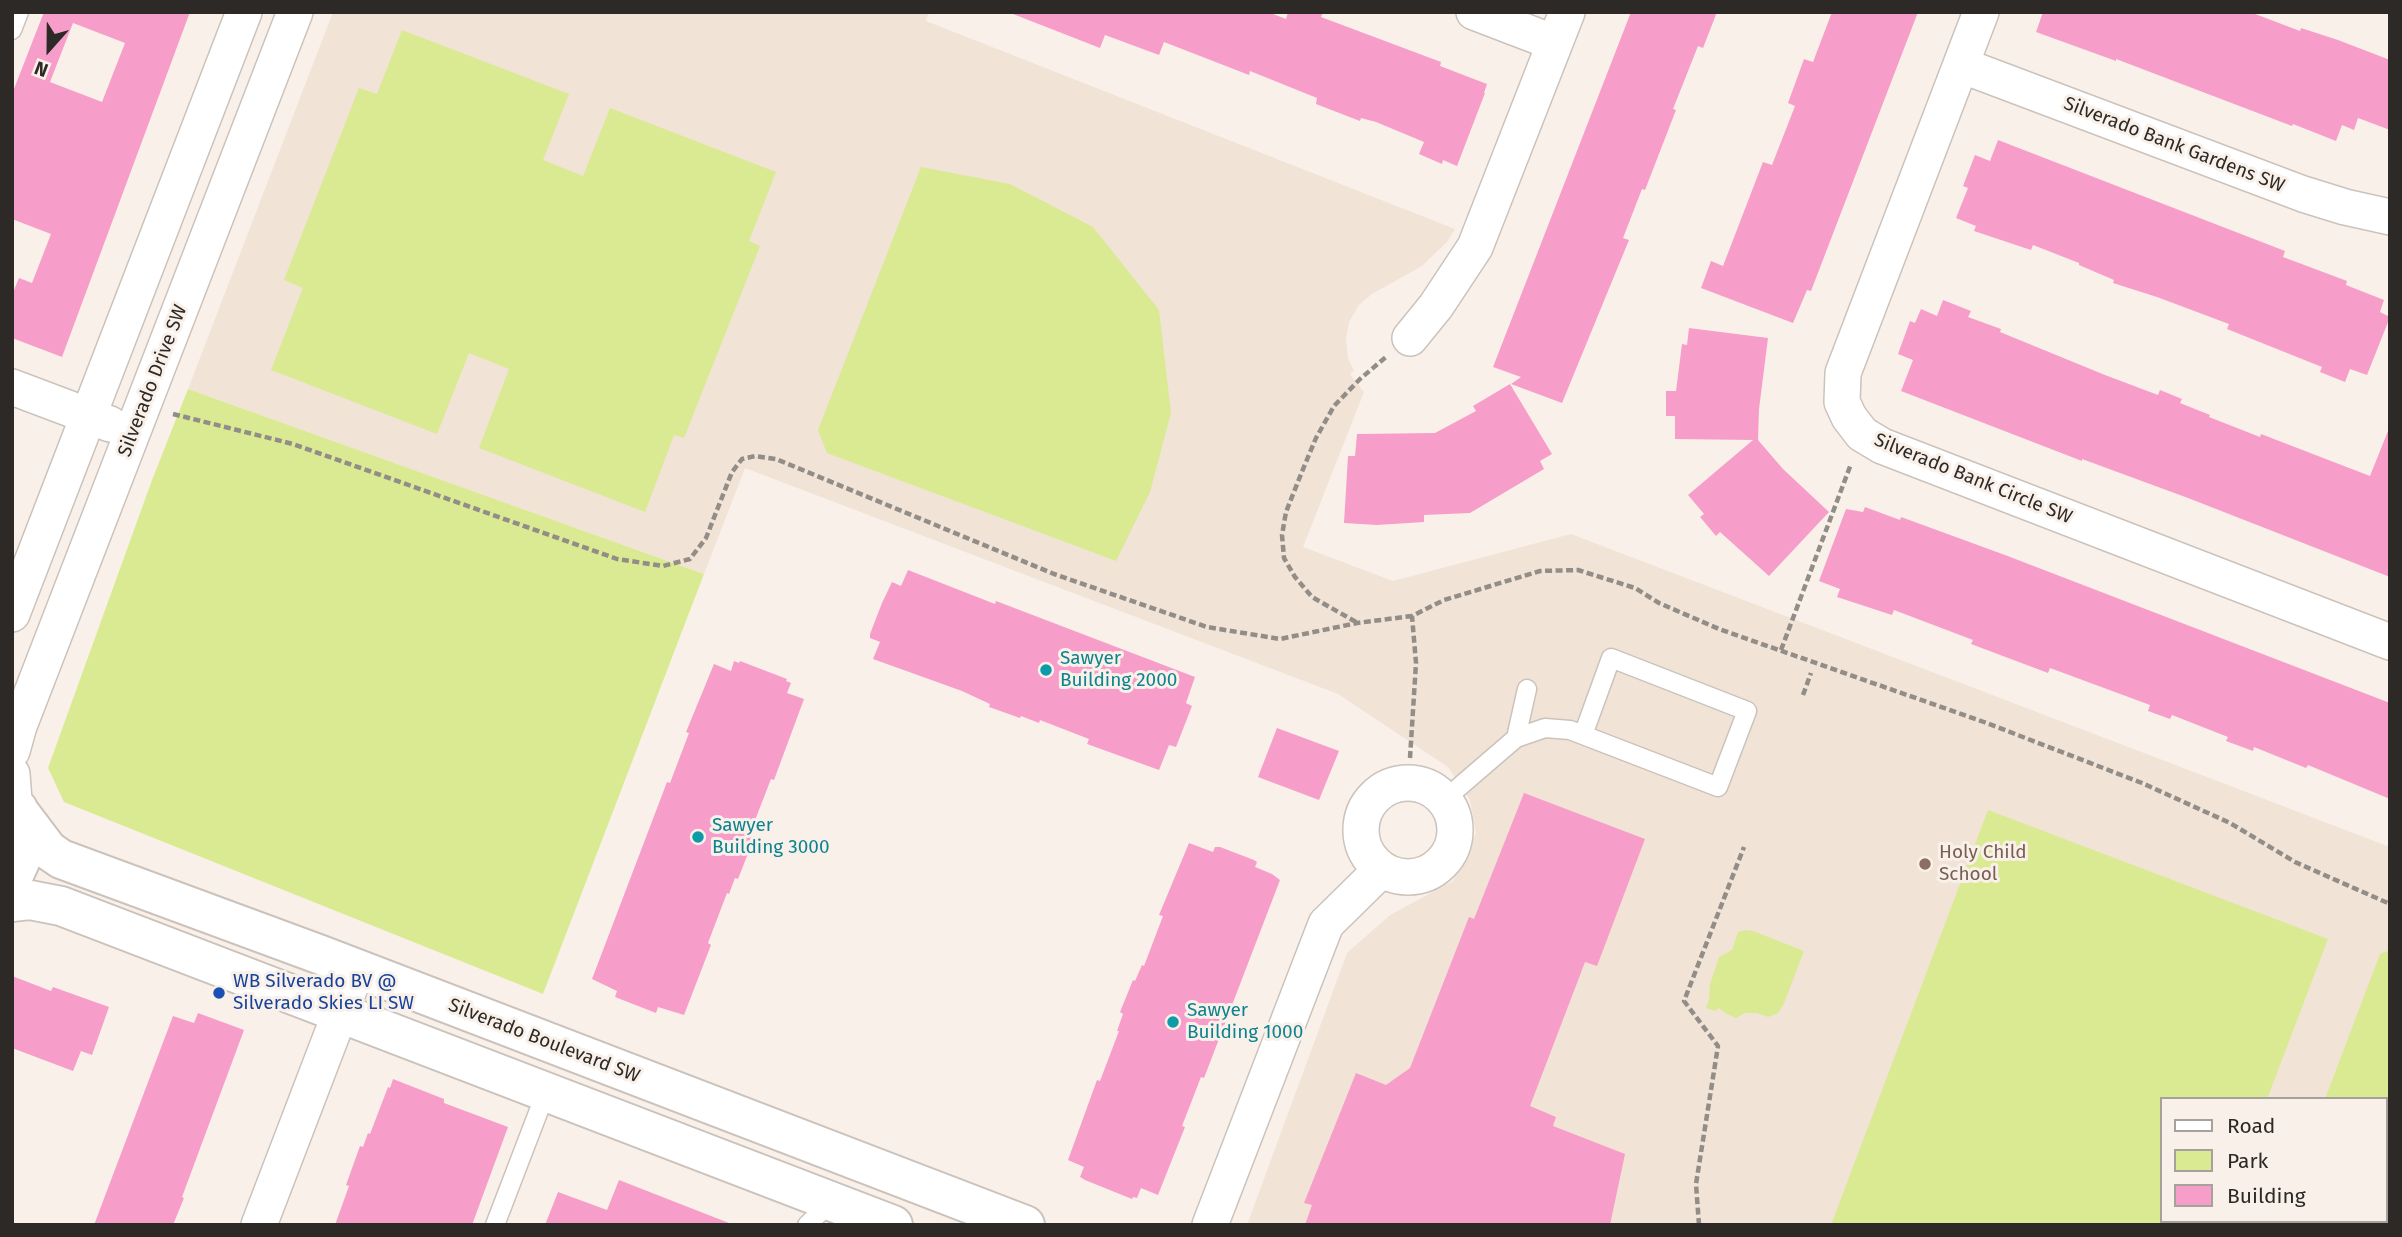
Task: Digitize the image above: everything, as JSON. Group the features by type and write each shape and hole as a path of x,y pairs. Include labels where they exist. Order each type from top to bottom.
{"street":[{"path":"12,614 244,12"},
{"name":"Silverado Drive SW","path":"12,751 19,726 295,12"},
{"path":"1410,338 1436,306 1475,247 1561,28 1474,12"},
{"name":"Silverado Bank Circle SW","path":"1981,12 1843,373 1842,402 1849,417 1863,434 1882,446 2390,642"},
{"name":"Silverado Bank Gardens SW","path":"1961,65 2303,194 2390,218"},
{"path":"12,387 133,433"},
{"path":"1413,783 1427,787 1444,800 1455,823 1455,838 1440,865 1426,874 1396,876 1382,869 1371,858 1364,845 1361,830 1364,814 1371,801 1383,790 1413,783"},
{"path":"12,879 23,855 24,834 15,796"},
{"name":"Silverado Boulevard SW","path":"15,796 48,850 61,859 357,969 1026,1225"},
{"path":"1210,1225 1326,924 1382,869"},
{"path":"12,902 30,900 61,906 546,1092 824,1217 893,1225"},
{"path":"259,1225 357,969"},
{"path":"824,1217 849,1157"}],"lane":[{"path":"12,30 19,12"},
{"path":"1444,800 1516,738 1545,728 1570,730 1583,736 1718,787 1747,711 1611,658 1583,736"},
{"path":"1516,738 1527,689"},
{"path":"495,1225 546,1092"}],"path":[{"path":"1357,623 1312,597 1295,577 1284,558 1282,535 1286,512 1316,438 1334,406 1360,379"},
{"path":"167,411 293,444 617,559 663,566 690,559 706,538 732,472 742,459 755,456 776,459 1054,574 1207,627 1280,639 1357,623 1412,616 1444,600 1540,571 1578,570 1635,588 1659,603 1719,629 1984,722 2142,783 2230,823 2295,862 2390,904"},
{"path":"170,425 174,414"},
{"path":"1781,650 1848,474"},
{"path":"1410,758 1416,663 1412,616"},
{"path":"1803,695 1811,673"},
{"path":"1699,1225 1696,1184 1718,1045 1684,1001 1744,847"}],"shaded area":[{"path":"333,12 929,12 926,21 1455,229 1447,242 1422,266 1372,294 1359,305 1349,322 1346,340 1348,358 1354,371 1350,374 1364,392 1303,547 1393,581 1571,534 2390,847 2390,1225 1247,1225 1347,953 1390,915 1453,881 1476,833 1470,800 1448,767 1338,694 745,468 704,574 188,389"}],"green space":[{"path":"402,30 569,94 543,160 583,176 610,108 776,172 749,241 760,246 684,438 674,435 645,512 479,448 509,369 469,353 437,434 271,370 303,288 284,280 359,88 377,94"},
{"path":"921,167 1010,184 1093,227 1159,310 1171,413 1150,492 1116,561 827,453 818,430"},
{"path":"188,389 704,574 543,994 64,802 48,768 152,480"},
{"path":"1988,810 2328,939 2268,1097 2160,1097 2160,1223 2220,1225 1831,1225"},
{"path":"1746,930 1804,951 1784,1003 1778,1013 1768,1017 1745,1013 1736,1018 1719,1008 1715,1011 1706,1008 1719,957 1732,950 1738,932"},
{"path":"2390,950 2390,1225 2277,1225 2388,1223 2388,1097 2326,1097 2380,954"}],"building":[{"path":"44,12 190,12 62,357 12,338 12,295 19,278 32,283 51,234 12,219 12,94","holes":["73,23 125,43 102,102 50,82"]},
{"path":"1013,12 1268,12 1286,19 1288,12 1323,12 1321,17 1441,62 1440,66 1487,84 1457,166 1443,160 1442,164 1419,154 1424,142 1376,122 1361,118 1360,121 1316,104 1317,98 1250,71 1249,75 1164,42 1159,55 1105,35 1100,48"},
{"path":"1631,12 1717,12 1703,48 1698,46 1673,109 1676,110 1645,190 1642,189 1623,238 1629,240 1562,403 1511,384 1521,377 1493,367"},
{"path":"1832,12 1918,12 1811,291 1807,290 1793,323 1701,288 1711,261 1723,266 1763,162 1772,165 1795,106 1788,103 1804,59 1813,62"},
{"path":"2043,12 2250,12 2300,31 2301,28 2338,40 2390,60 2390,130 2358,118 2354,130 2342,125 2336,141 2036,32"},
{"path":"1998,140 2285,251 2283,257 2347,281 2346,285 2384,300 2380,312 2390,317 2367,375 2350,369 2345,382 2320,372 2322,367 2227,329 2229,324 2113,283 2114,280 2079,263 2033,245 2031,250 1974,231 1976,226 1956,218 1968,188 1963,186 1975,155 1990,161"},
{"path":"1943,300 1971,311 1968,317 2001,329 2000,332 2158,395 2160,390 2182,399 2180,403 2210,415 2209,417 2370,476 2390,431 2390,577 1901,391 1913,360 1898,354 1910,321 1915,323 1921,309 1937,316"},
{"path":"1689,328 1768,338 1758,440 1783,469 1829,512 1769,576 1720,532 1716,536 1700,517 1704,514 1688,495 1753,440 1675,439 1675,416 1666,416 1666,391 1676,391 1682,344 1687,345"},
{"path":"1510,384 1552,454 1540,461 1544,469 1470,513 1424,515 1424,522 1377,525 1344,523 1348,456 1355,456 1357,434 1435,433 1476,411 1473,406"},
{"path":"1865,507 1900,520 1901,517 2005,555 2390,703 2390,799 2308,765 2306,768 2254,747 2253,751 2226,741 2228,737 2172,715 2170,719 2148,711 2150,705 2050,668 2048,673 1971,644 1973,640 1894,610 1892,615 1837,597 1840,589 1819,581 1846,509 1863,512"},
{"name":"Sawyer Building 2000","path":"908,570 1195,677 1186,703 1192,706 1176,747 1169,745 1159,770 1087,744 1089,739 1040,720 1039,723 989,707 990,704 962,691 873,659 880,642 870,638 870,634 882,603 892,582 901,586"},
{"name":"Sawyer Building 3000","path":"734,661 787,679 786,681 791,683 787,693 804,699 774,780 771,779 752,828 754,829 748,845 751,846 738,879 735,878 729,894 727,893 708,943 711,945 684,1015 658,1007 656,1013 615,997 617,991 592,979 714,664 731,671"},
{"path":"1277,728 1339,751 1319,800 1258,777"},
{"path":"1524,793 1645,839 1597,966 1585,962 1530,1106 1556,1117 1553,1126 1625,1154 1610,1225 1305,1225 1312,1205 1304,1203 1356,1073 1386,1085 1410,1068 1469,917 1474,919"},
{"name":"Sawyer Building 1000","path":"1189,843 1213,852 1215,847 1220,847 1254,860 1257,862 1255,867 1280,880 1204,1078 1201,1077 1182,1126 1185,1127 1158,1195 1141,1188 1137,1198 1132,1199 1080,1177 1084,1167 1068,1160 1097,1080 1100,1081 1119,1031 1123,1014 1120,1012 1133,980 1135,981 1142,965 1144,966 1163,916 1159,915"},
{"path":"12,976 51,991 53,987 109,1007 92,1055 81,1051 73,1071 12,1048"},
{"path":"198,1013 244,1030 173,1225 94,1225 173,1016 194,1023"},
{"path":"393,1079 444,1099 444,1103 508,1127 472,1225 335,1225 360,1146 363,1147 368,1133 370,1134"},
{"path":"619,1180 729,1223 545,1225 558,1192 607,1210"}],"place":[{"name":"Sawyer Building 2000","path":"1046,670"},
{"name":"Sawyer Building 3000","path":"698,837"},
{"name":"Holy Child School","path":"1925,864"},
{"name":"WB Silverado BV @ Silverado Skies LI SW","path":"219,993"},
{"name":"Sawyer Building 1000","path":"1173,1022"}]}
